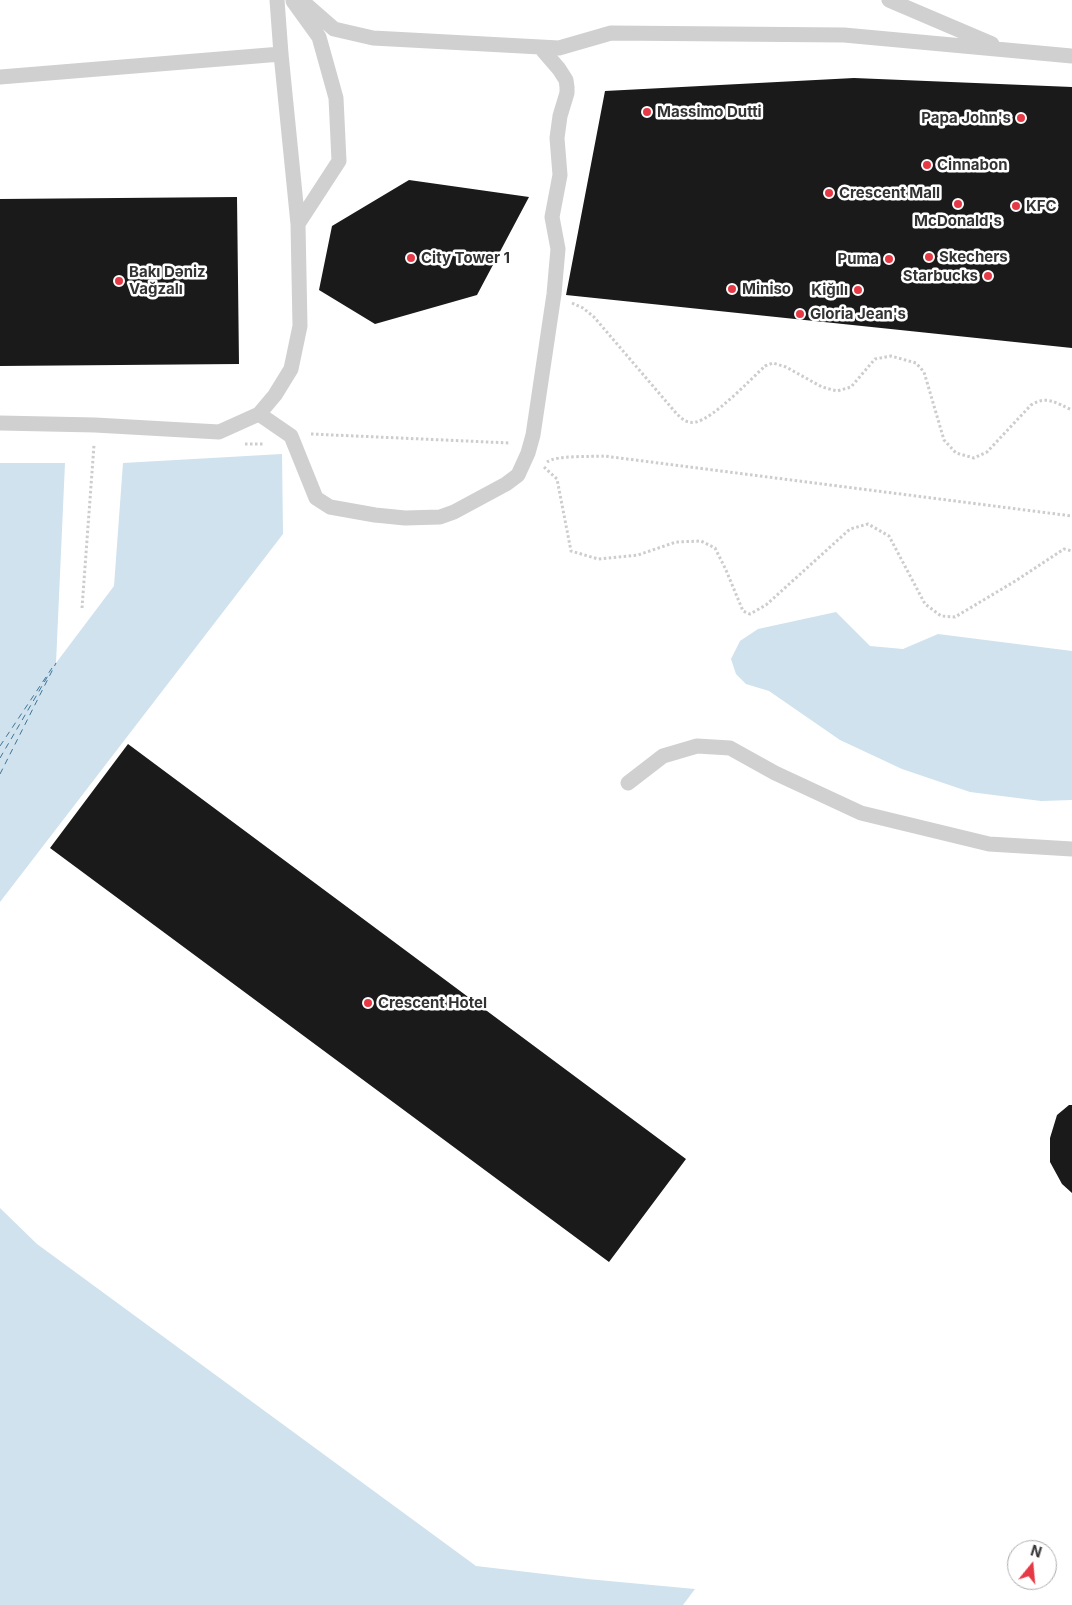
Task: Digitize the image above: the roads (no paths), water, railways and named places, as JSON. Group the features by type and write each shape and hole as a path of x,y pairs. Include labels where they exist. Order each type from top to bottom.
{"lane":[{"path":"0,423 95,425 219,432 259,414 275,395 291,369 300,326 298,224 277,0"},
{"path":"292,0 319,37 336,98 339,160 298,224"},
{"path":"301,0 334,29 374,38 559,48 611,33 844,35 1072,56"},
{"path":"889,0 1005,49"},
{"path":"259,414 291,436 316,498 330,507 406,518 440,517 454,512 506,484 518,475 534,435 554,294 558,249 552,217 560,175 557,138 560,116 568,87 559,69 540,47"},
{"path":"0,77 281,54"},
{"path":"628,783 663,756 697,746 730,748 775,773 861,813 989,844 1072,849"}],"water":[{"path":"282,454 283,534 0,902 0,463 123,463"},
{"path":"836,612 870,646 903,649 938,634 1072,651 1072,800 1041,801 970,792 902,769 840,740 769,691 746,684 736,674 731,659 740,641 758,629"},
{"path":"0,1208 37,1244 476,1566 695,1589 683,1605 0,1605"}],"place":[{"name":"Massimo Dutti","path":"647,112"},
{"name":"Papa John's","path":"1021,118"},
{"name":"Cinnabon","path":"927,165"},
{"name":"Crescent Mall","path":"829,193"},
{"name":"McDonald's","path":"958,204"},
{"name":"KFC","path":"1016,206"},
{"name":"Skechers","path":"929,257"},
{"name":"City Tower 1","path":"411,258"},
{"name":"Puma","path":"889,259"},
{"name":"Starbucks","path":"988,276"},
{"name":"Bakı Dəniz Vağzalı","path":"119,281"},
{"name":"Miniso","path":"732,289"},
{"name":"Kiğılı","path":"858,290"},
{"name":"Gloria Jean's","path":"800,314"},
{"name":"Crescent Hotel","path":"368,1003"}]}
